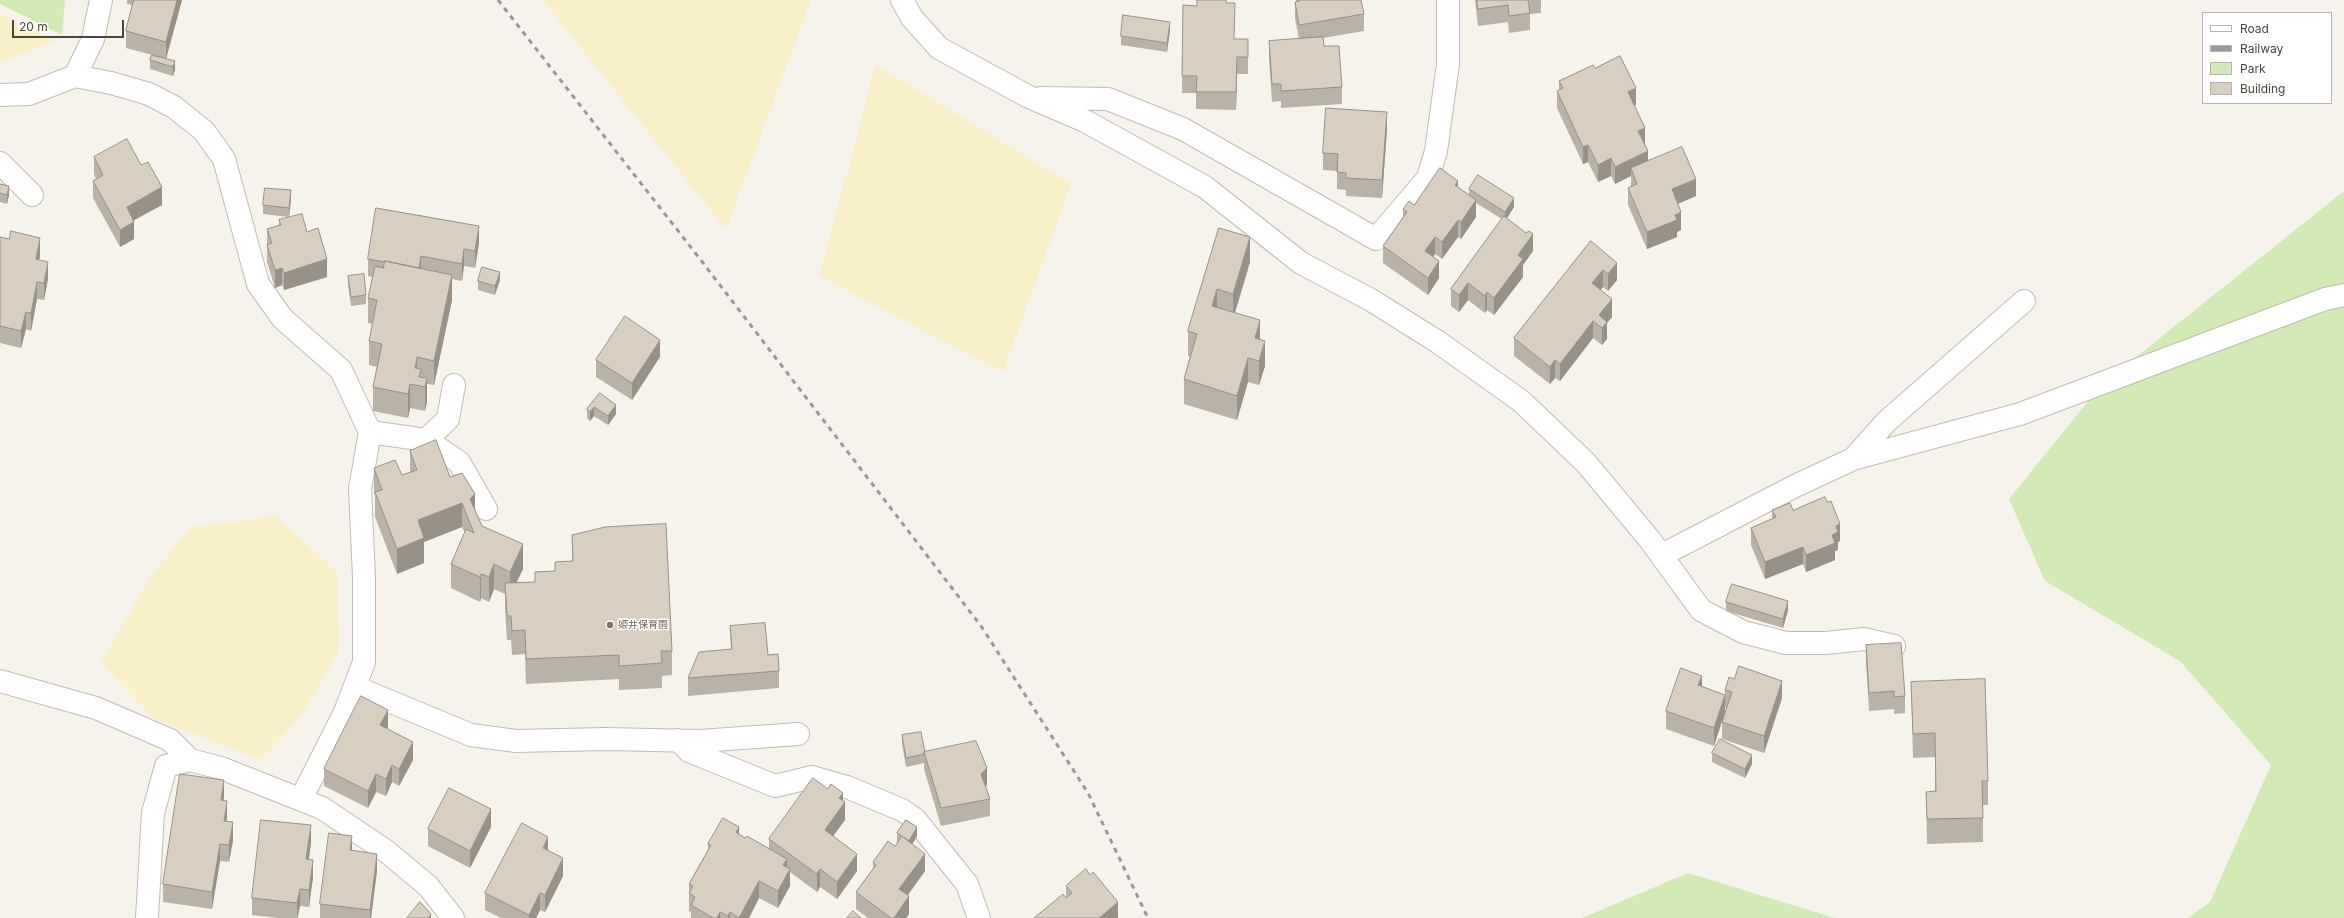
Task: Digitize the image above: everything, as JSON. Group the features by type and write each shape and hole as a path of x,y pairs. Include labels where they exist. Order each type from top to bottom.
{"street":[{"path":"75,76 93,39 101,0"},
{"path":"902,0 912,18 939,48 1029,97 1085,121 1205,186 1301,263 1371,300 1438,342 1520,402 1586,463 1662,555 1701,610 1743,632 1786,643 1826,643 1864,639 1894,646"},
{"path":"1029,97 1108,99 1176,126 1376,239 1428,178 1436,151 1448,64 1448,0"},
{"path":"0,95 28,94 75,76 111,83 149,94 174,107 204,131 224,159 258,284 282,318 340,370 370,432 360,490 364,578 364,662 345,712 301,798"},
{"path":"0,163 32,195"},
{"path":"1662,555 1794,486 1853,459 2020,414 2325,299 2344,295"},
{"path":"1853,459 1886,422 2024,301"},
{"path":"426,440 448,419 454,384"},
{"path":"370,432 426,440 459,462 486,509"},
{"path":"0,682 96,708 170,740 190,760"},
{"path":"355,687 471,735 516,741 700,741 798,734"},
{"path":"678,740 689,751 775,786 812,776 847,787 902,810 919,824 967,884 979,918"},
{"path":"147,918 153,813 166,766 190,760 221,768 301,798 322,808 386,851 428,886 453,918"}],"green space":[{"path":"0,0 65,0 62,35 0,4"},
{"path":"2344,191 2344,918 2188,918 2210,902 2271,765 2180,661 2045,581 2009,499 2101,385"},
{"path":"1688,873 1835,918 1582,918"}],"sand":[{"path":"543,0 811,0 726,229"},
{"path":"0,14 55,41 0,62"},
{"path":"876,65 1071,184 1003,372 819,276"},
{"path":"276,516 338,573 339,651 302,715 261,760 153,718 101,663 151,575 192,527"}],"building":[{"path":"134,0 177,0 166,42 126,31"},
{"path":"1197,0 1226,0 1226,3 1235,3 1234,39 1248,39 1248,57 1237,57 1236,92 1196,92 1197,76 1182,76 1183,5 1197,6"},
{"path":"1299,0 1361,0 1364,14 1299,25 1295,2"},
{"path":"1477,0 1528,0 1530,13 1509,16 1508,5 1478,9"},
{"path":"1123,15 1170,22 1167,43 1121,36"},
{"path":"1323,37 1324,46 1339,46 1342,87 1281,91 1281,84 1272,84 1269,41"},
{"path":"152,55 175,61 173,67 150,60"},
{"path":"1620,56 1636,88 1628,92 1645,128 1638,131 1648,151 1615,167 1611,158 1598,165 1588,145 1583,147 1557,91 1563,88 1559,81 1593,65 1595,68"},
{"path":"1326,108 1387,112 1382,180 1346,178 1346,173 1337,172 1338,154 1323,153"},
{"path":"127,139 141,165 148,162 162,187 127,207 134,222 120,230 93,181 103,175 94,157"},
{"path":"1682,147 1696,179 1672,189 1681,212 1675,215 1677,220 1647,232 1628,188 1637,184 1631,168"},
{"path":"1440,168 1458,181 1455,185 1476,200 1461,222 1458,220 1442,242 1435,237 1425,251 1439,261 1428,278 1383,246 1407,212 1403,209 1409,201 1414,205"},
{"path":"1478,175 1514,198 1505,212 1469,189"},
{"path":"0,184 9,186 7,195 0,193"},
{"path":"265,188 291,190 289,208 263,205"},
{"path":"376,208 479,226 475,251 464,249 462,264 421,256 419,268 368,259"},
{"path":"302,214 307,232 318,228 327,259 284,273 282,268 275,270 267,245 272,243 267,229 281,225 279,220"},
{"path":"1504,216 1526,233 1529,231 1533,234 1518,255 1523,259 1494,298 1487,292 1485,296 1468,283 1459,295 1451,289"},
{"path":"1219,228 1250,237 1233,294 1217,289 1212,306 1260,320 1255,338 1265,341 1259,361 1248,358 1237,396 1184,379 1197,334 1188,331"},
{"path":"11,231 40,238 36,259 48,262 44,283 37,282 31,313 26,312 21,331 0,326 0,237 9,239"},
{"path":"1591,241 1617,263 1608,274 1603,270 1592,283 1612,299 1599,315 1607,322 1602,328 1593,321 1560,364 1555,360 1550,367 1514,338"},
{"path":"385,261 452,275 434,361 417,357 415,368 421,369 419,377 427,378 425,387 410,384 408,394 373,387 382,344 369,341 377,300 368,298 375,266 383,268"},
{"path":"482,267 500,272 495,286 478,281"},
{"path":"364,274 366,295 351,297 348,276"},
{"path":"625,316 660,340 632,383 596,360"},
{"path":"600,393 616,405 608,416 594,407 590,412 587,409"},
{"path":"436,440 450,477 462,473 475,494 470,499 482,526 523,544 510,572 494,564 489,577 481,574 480,577 451,564 466,529 474,533 462,503 418,520 424,538 397,549 375,492 382,490 374,468 395,460 402,475 417,470 410,451"},
{"path":"1825,497 1827,502 1831,501 1840,524 1836,526 1838,532 1832,535 1835,543 1806,555 1803,547 1765,562 1751,528 1776,517 1772,510 1790,503 1793,510"},
{"path":"666,524 672,651 661,651 662,663 619,666 619,655 526,659 525,630 512,631 511,616 507,616 505,583 535,582 535,572 555,571 555,562 573,561 572,535 605,527"},
{"path":"1732,584 1788,601 1783,619 1726,602"},
{"path":"765,623 768,655 778,654 779,671 688,678 699,652 732,649 730,626"},
{"path":"1901,643 1905,696 1894,697 1894,691 1869,693 1866,645"},
{"path":"1739,666 1782,681 1764,736 1722,722 1732,692 1725,690 1729,677 1734,679"},
{"path":"1681,668 1702,676 1698,685 1725,695 1714,728 1666,711"},
{"path":"1985,679 1988,781 1982,781 1983,818 1927,819 1926,792 1936,791 1935,733 1913,734 1911,682"},
{"path":"361,696 388,710 380,725 413,742 399,769 392,765 386,779 376,774 368,791 324,769"},
{"path":"921,732 925,752 924,754 906,758 902,735"},
{"path":"1720,739 1752,755 1745,769 1712,753"},
{"path":"976,741 987,768 981,774 990,799 941,808 924,752"},
{"path":"180,774 224,780 221,800 227,801 224,821 233,822 229,845 220,844 212,892 163,884"},
{"path":"813,778 828,789 831,784 843,793 839,798 845,802 825,830 857,854 837,882 820,869 817,874 769,839"},
{"path":"449,788 491,809 470,851 428,829"},
{"path":"723,818 739,827 736,832 745,838 747,836 787,859 783,865 790,869 778,891 759,881 739,918 730,912 728,916 720,912 717,918 713,918 691,905 695,897 689,893 693,886 689,884 711,845 708,844"},
{"path":"261,820 311,825 306,859 313,860 309,890 300,889 297,903 252,898"},
{"path":"906,820 917,827 909,841 897,833"},
{"path":"522,823 548,837 543,848 563,858 545,895 540,893 529,915 485,893"},
{"path":"329,833 352,836 350,850 377,854 370,910 320,904"},
{"path":"902,836 925,854 899,889 909,896 894,918 891,918 856,892 876,865 873,862 888,841 895,846"},
{"path":"1086,869 1090,875 1093,872 1118,902 1099,918 1034,918 1063,894 1066,898 1072,893 1066,886"},
{"path":"420,902 431,914 428,918 407,918"},
{"path":"853,911 861,918 847,918"}],"railway":[{"path":"498,0 700,259 981,626 1088,793 1148,918"}],"place":[{"name":"姫井保育園","path":"610,625"}]}
